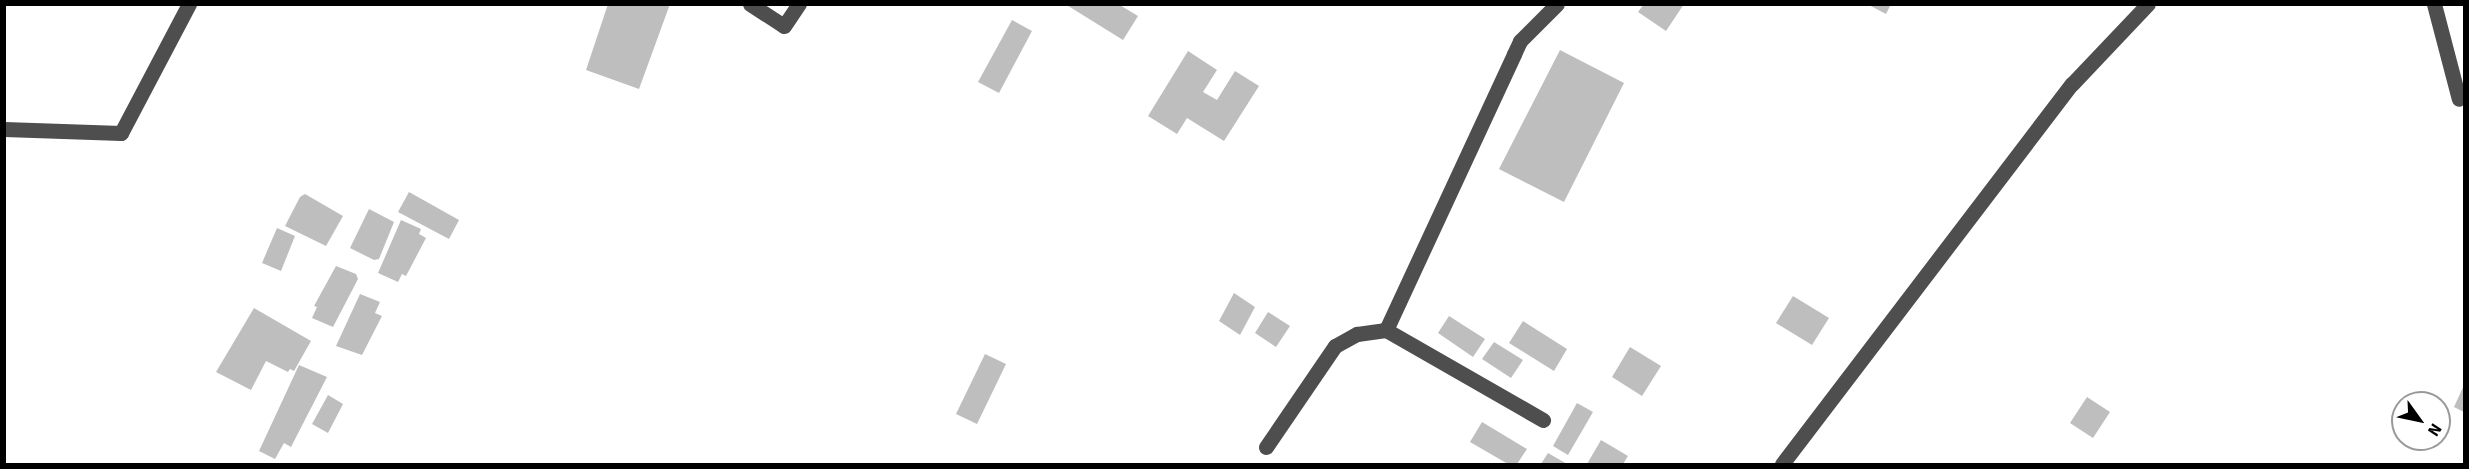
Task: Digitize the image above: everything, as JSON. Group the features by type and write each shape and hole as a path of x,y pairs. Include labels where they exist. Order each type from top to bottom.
{"street":[{"path":"4,129 122,133 189,4"},
{"path":"750,4 784,26 799,4"},
{"path":"1386,330 1520,41 1557,4"},
{"path":"1782,465 2072,84 2148,4"},
{"path":"2434,4 2459,99"},
{"path":"1266,447 1335,346 1357,334 1386,330 1543,420"}],"building":[{"path":"608,4 670,4 639,89 586,70"},
{"path":"1065,4 1118,4 1138,16 1123,40"},
{"path":"1644,4 1684,4 1666,31 1638,12"},
{"path":"1867,4 1891,4 1886,14"},
{"path":"1012,20 1032,31 999,93 978,82"},
{"path":"1560,50 1624,83 1564,202 1499,169"},
{"path":"1188,51 1217,70 1203,92 1217,100 1235,71 1259,86 1224,141 1187,118 1177,134 1148,116"},
{"path":"409,192 459,220 449,239 398,212"},
{"path":"305,194 343,216 326,246 285,226 300,197"},
{"path":"369,209 394,222 379,259 374,260 350,248"},
{"path":"401,220 421,229 419,234 426,238 406,276 402,274 398,282 378,273"},
{"path":"277,228 295,236 281,271 262,263"},
{"path":"336,266 356,274 358,279 333,327 312,318 317,307 314,306"},
{"path":"1234,293 1255,307 1240,335 1219,321"},
{"path":"360,294 380,302 375,313 382,316 362,355 336,346"},
{"path":"1793,296 1829,318 1812,345 1776,323"},
{"path":"254,308 311,341 294,371 290,369 288,372 266,361 251,390 216,372"},
{"path":"1268,312 1290,326 1276,347 1255,333"},
{"path":"1449,316 1485,339 1473,357 1438,333"},
{"path":"1523,321 1567,349 1554,371 1509,343"},
{"path":"1494,342 1523,360 1511,378 1482,359"},
{"path":"1630,347 1661,366 1642,396 1612,377"},
{"path":"985,354 1006,364 977,424 956,414"},
{"path":"299,365 327,377 291,447 284,443 275,459 259,451"},
{"path":"2464,385 2464,412 2454,407"},
{"path":"328,395 343,404 328,433 312,424"},
{"path":"2087,397 2110,412 2093,438 2070,423"},
{"path":"1577,403 1593,412 1568,455 1553,446"},
{"path":"1482,422 1527,449 1517,464 1508,464 1470,442"},
{"path":"1601,440 1628,456 1623,464 1587,464"},
{"path":"1548,453 1567,464 1541,464"}]}
